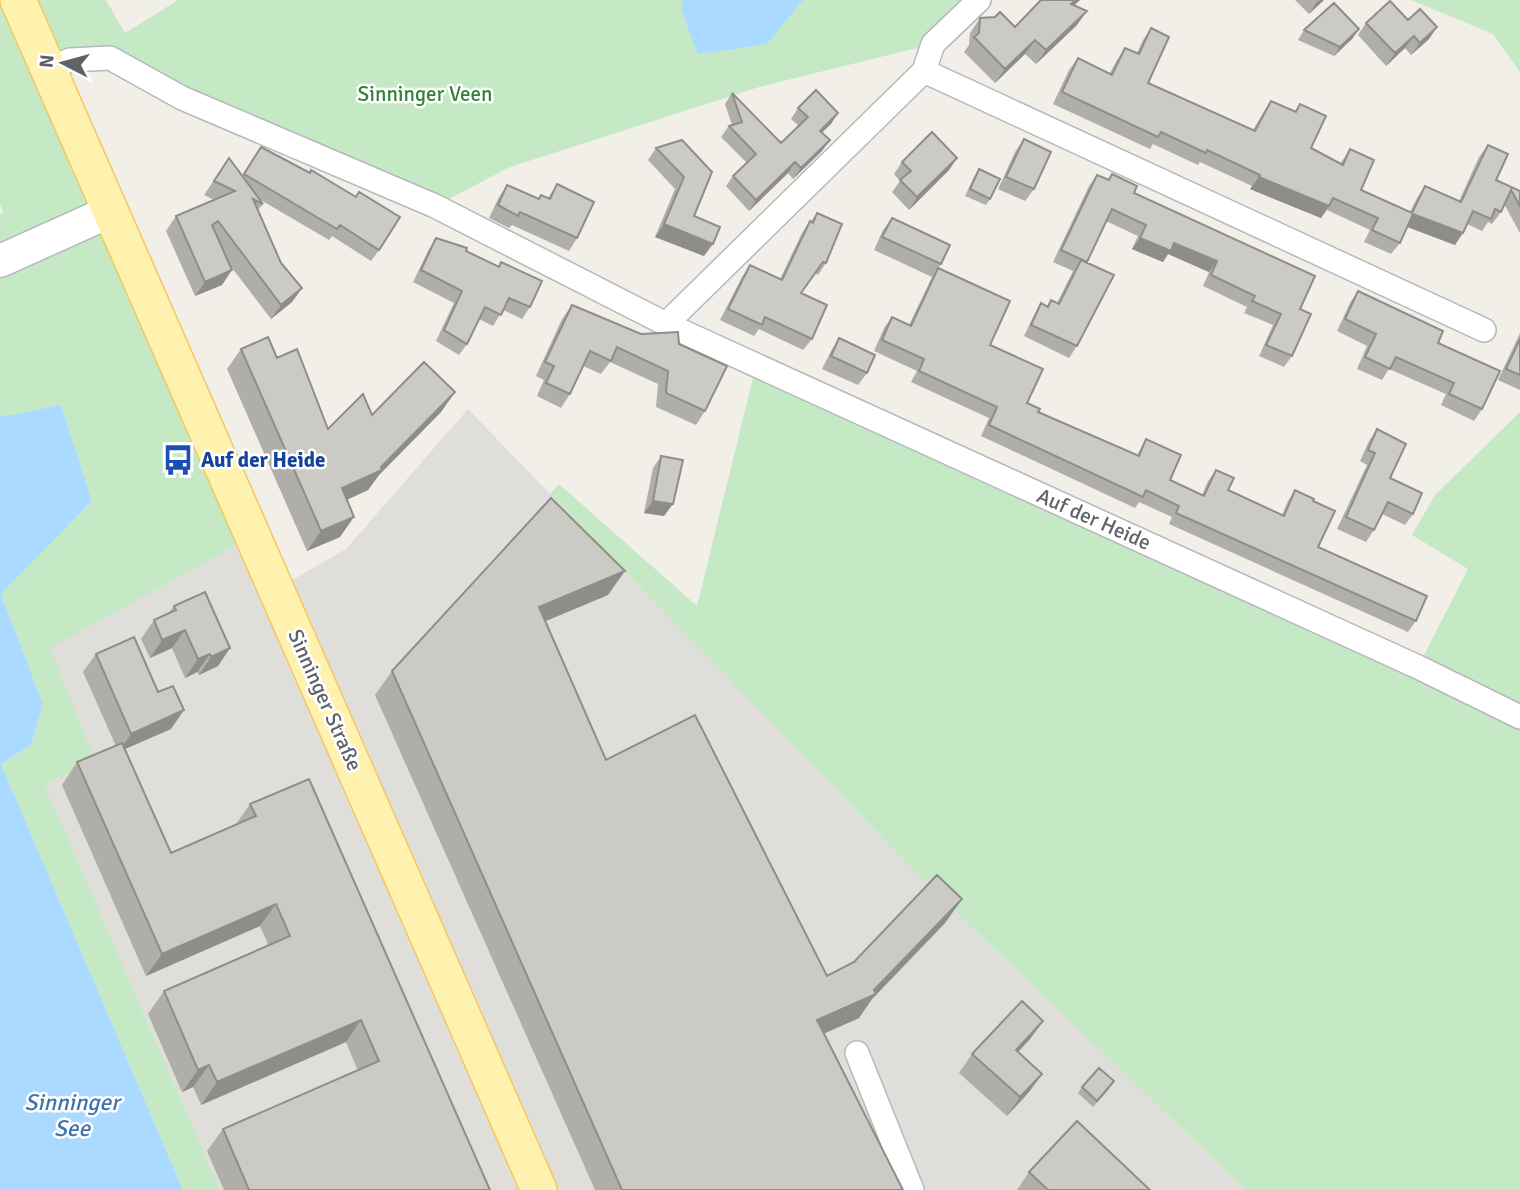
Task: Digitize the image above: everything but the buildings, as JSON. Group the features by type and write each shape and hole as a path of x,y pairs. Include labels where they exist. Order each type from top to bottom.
{"main road":[{"name":"Sinninger Straße","path":"18,0 539,1190"},
{"path":"0,261 111,211"}],"street":[{"path":"666,324 924,71 933,44 979,0"},
{"name":"Auf der Heide","path":"47,69 70,61 110,58 182,98 435,205 666,324 1406,661 1520,717"},
{"path":"924,71 1484,330"},
{"path":"857,1053 912,1190"}],"shaded area":[{"path":"468,409 931,888 1246,1190 220,1190 45,785 95,760 49,647 251,537 277,589 346,549"}],"green space":[{"name":"Sinninger Veen","path":"0,0 106,0 125,33 178,0 979,0 933,44 759,87 510,167 435,206 110,58 47,69 251,537 50,648 95,760 45,785 220,1190 183,1190 1,764 31,745 43,704 1,594 92,501 61,405 0,417 0,214 3,212 0,204"},
{"path":"1411,0 1520,0 1520,72 1493,34"},
{"path":"756,366 1418,667 1468,569 1412,535 1435,495 1520,412 1520,1190 1246,1190 931,888 550,494 559,484 697,606"}],"water":[{"path":"684,0 803,0 767,44 698,54 681,9"},
{"name":"Sinninger See","path":"61,405 92,501 1,594 43,704 31,745 1,764 183,1190 0,1190 0,417"}],"place":[{"name":"Auf der Heide","path":"178,460"}]}
